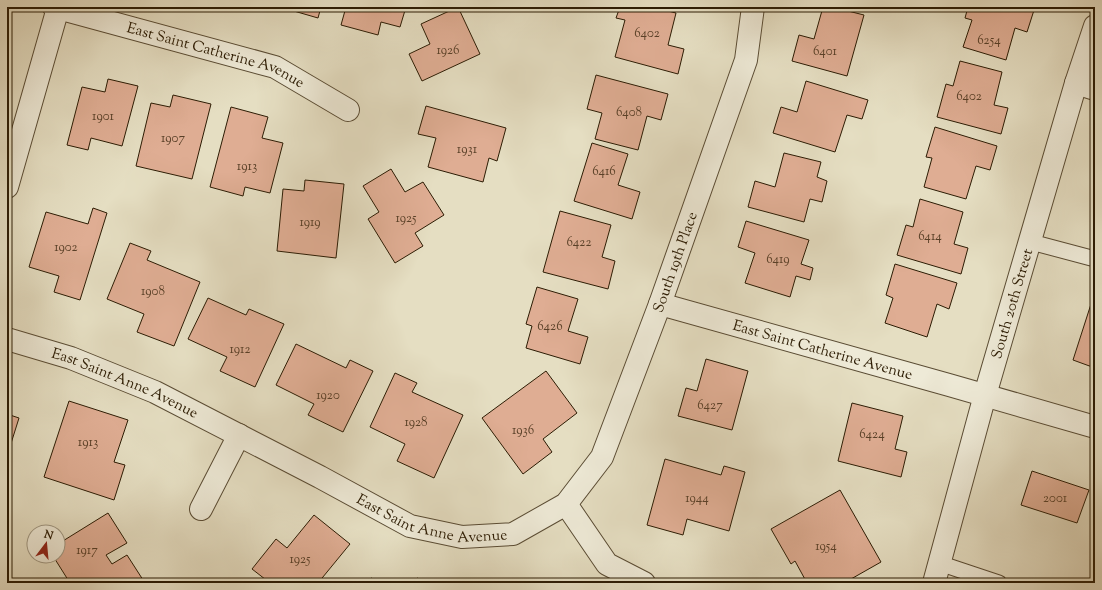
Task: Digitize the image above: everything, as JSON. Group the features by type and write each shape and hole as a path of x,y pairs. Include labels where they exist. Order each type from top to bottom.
{"street":[{"name":"South 19th Place","path":"566,504 602,457 660,304 746,60 753,7"},
{"name":"East Saint Catherine Avenue","path":"56,8 275,67 348,110"},
{"path":"7,187 56,8"},
{"name":"South 20th Street","path":"936,573 985,395 1030,242 1086,86 1095,26"},
{"name":"East Saint Catherine Avenue","path":"660,304 985,395"},
{"name":"East Saint Anne Avenue","path":"7,338 71,358 155,392 410,526 462,537 513,534 566,504"},
{"path":"985,395 1095,427"},
{"path":"201,509 239,435"},
{"path":"566,504 607,564 644,583"}],"lane":[{"path":"1030,242 1095,259"},
{"path":"936,573 999,583"}],"building":[{"path":"280,7 321,7 318,18"},
{"path":"346,7 406,7 400,27 381,22 378,35 341,25"},
{"path":"458,7 480,54 422,81 409,54 430,44 421,24"},
{"path":"620,7 652,7 676,13 668,45 684,49 678,74 615,57 625,20 616,18"},
{"path":"823,7 832,7 864,15 847,76 792,61 799,35 814,39"},
{"path":"968,7 1035,7 1027,32 1015,28 1006,60 963,47 972,20 965,18"},
{"path":"960,61 1002,72 994,105 1008,108 1001,134 937,117 946,84 953,86"},
{"path":"596,75 668,94 661,120 647,116 638,150 595,139 602,113 587,109"},
{"path":"108,79 138,86 122,146 91,138 88,150 67,145 82,87 105,92"},
{"path":"806,81 868,100 862,119 847,115 835,152 773,133 781,107 797,112"},
{"path":"173,95 211,104 192,179 136,166 151,103 170,107"},
{"path":"426,106 506,128 497,161 489,158 483,182 428,167 436,138 418,134"},
{"path":"231,107 268,117 262,138 283,143 270,193 245,187 243,196 210,187"},
{"path":"935,127 997,146 990,170 976,166 966,199 924,187 932,158 926,157"},
{"path":"592,143 628,154 618,185 640,192 632,219 574,201"},
{"path":"784,153 821,162 817,177 827,181 822,202 810,199 804,222 748,207 755,181 775,187"},
{"path":"391,169 405,192 423,182 444,215 415,233 423,246 395,263 368,219 379,212 363,186"},
{"path":"305,180 344,184 336,258 277,251 283,189 304,191"},
{"path":"920,199 963,212 954,244 968,248 961,274 897,255 906,225 913,227"},
{"path":"93,208 107,213 80,300 54,292 59,276 29,267 46,212 88,224"},
{"path":"560,211 611,225 602,257 615,261 608,289 543,272"},
{"path":"746,221 809,240 801,264 813,268 810,280 796,276 790,297 745,283 755,253 738,247"},
{"path":"130,243 151,251 147,260 200,282 174,346 137,332 144,314 107,299"},
{"path":"895,264 957,283 949,309 937,304 927,337 885,323 893,298 886,295"},
{"path":"537,287 578,299 568,331 588,337 580,364 526,348 532,326 526,324"},
{"path":"208,298 246,315 249,309 284,324 255,387 220,371 227,357 188,339"},
{"path":"1091,304 1095,306 1095,368 1073,360"},
{"path":"296,344 346,368 350,360 373,371 343,432 308,415 314,404 276,385"},
{"path":"706,359 748,371 732,430 678,416 686,388 697,391"},
{"path":"546,371 577,413 543,439 552,452 523,474 482,418"},
{"path":"395,373 417,383 412,392 463,415 434,478 397,461 405,444 370,427"},
{"path":"69,401 128,420 114,462 125,465 114,500 44,477"},
{"path":"852,403 903,416 895,449 907,452 901,477 838,461"},
{"path":"7,414 19,418 8,453 7,453"},
{"path":"665,459 721,475 724,466 745,472 729,531 687,519 683,535 647,525"},
{"path":"1032,471 1089,490 1077,523 1021,505"},
{"path":"840,490 881,562 844,583 807,583 795,561 791,564 771,529"},
{"path":"108,513 127,543 106,555 112,564 127,555 145,583 70,583 58,564 66,564 66,539"},
{"path":"314,515 350,544 318,583 270,583 252,569 276,539 287,548"},
{"path":"371,578 386,583 369,583"},
{"path":"417,578 431,583 416,583"}]}
